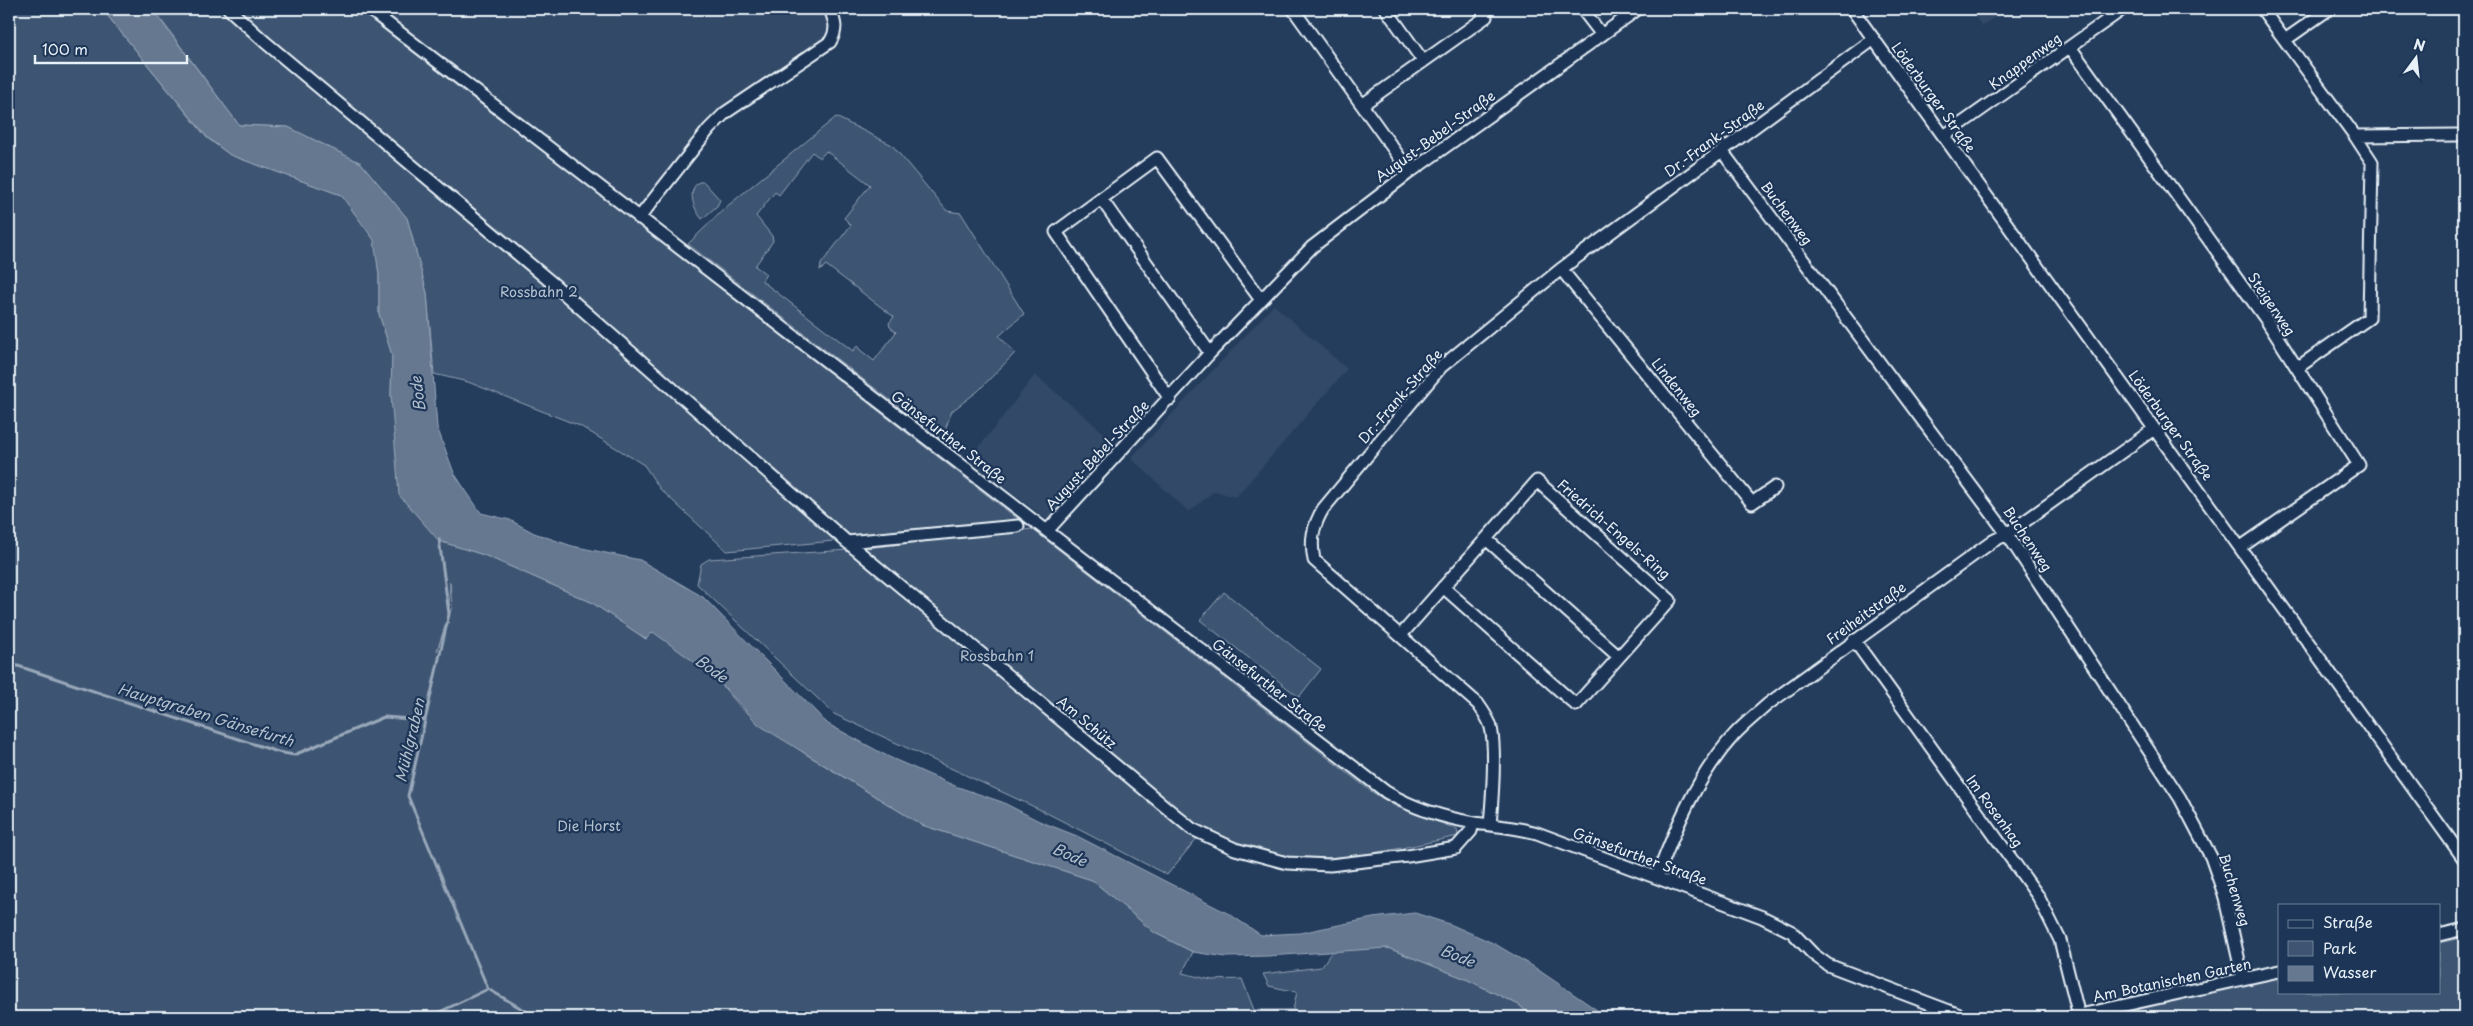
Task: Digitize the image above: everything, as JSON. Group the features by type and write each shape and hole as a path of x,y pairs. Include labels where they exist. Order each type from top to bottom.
{"street":[{"name":"Am Schütz","path":"229,9 265,42 552,282 847,542 1192,829 1235,849 1287,863 1330,865 1398,858 1456,848 1471,831 1474,823"},
{"name":"Gänsefurther Straße","path":"369,9 1375,785 1396,798 1420,808 1474,823 1537,833 1657,877 1784,927 1828,965 1965,1017"},
{"path":"639,218 709,129 725,113 830,42 836,33 836,24 830,9"},
{"path":"1293,9 1410,172"},
{"path":"1386,9 1423,61"},
{"path":"1362,105 1486,17 1480,9"},
{"path":"1582,9 1602,35"},
{"name":"August-Bebel-Straße","path":"1047,531 1170,399 1210,353 1312,247 1410,172 1638,9"},
{"name":"Löderburger Straße","path":"1852,9 2464,859"},
{"name":"Knappenweg","path":"1944,136 2123,9"},
{"path":"2262,9 2372,162 2369,318 2297,368"},
{"path":"2285,40 2328,9"},
{"name":"Dr.-Frank-Straße","path":"1490,825 1493,743 1490,724 1478,704 1314,560 1311,546 1316,522 1323,509 1441,367 1560,269 1874,39"},
{"name":"Steigerweg","path":"2070,47 2158,167 2297,368 2359,464 2241,547"},
{"path":"2355,136 2457,135"},
{"name":"Buchenweg","path":"1722,151 2007,534 2185,807 2211,857 2224,894 2243,979"},
{"name":"August-Bebel-Straße","path":"1170,399 1056,232 1157,158 1261,300"},
{"path":"1102,200 1210,353"},
{"name":"Lindenweg","path":"1560,269 1752,503 1775,487"},
{"name":"Freiheitstraße","path":"1657,877 1675,829 1701,780 1734,735 1768,704 1854,640 2154,429"},
{"name":"Friedrich-Engels-Ring","path":"1401,635 1443,587 1537,481 1670,600 1576,705 1443,587"},
{"path":"847,542 1018,526"},
{"path":"1486,539 1619,657"},
{"name":"Im Rosenhag","path":"1854,640 2038,896 2060,940 2075,1016"},
{"path":"2440,935 2464,929"},
{"name":"Am Botanischen Garten","path":"2075,1016 2278,971"}],"shaded area":[{"path":"360,9 825,9 833,25 829,35 817,47 735,99 703,130 632,221"},
{"path":"1969,9 2006,9 1982,26"},
{"path":"1274,305 1347,369 1236,497 1214,491 1189,512 1131,458"},
{"path":"1035,375 1109,437 1049,521 969,460"}],"green space":[{"name":"Die Horst","path":"9,9 102,9 207,138 230,155 341,195 375,240 379,275 379,314 392,355 391,395 439,541 484,555 591,602 646,639 653,631 715,677 742,709 804,753 922,825 1092,880 1155,933 1193,952 1182,973 1212,980 1242,979 1254,1010 1293,1010 1297,992 1269,986 1263,974 1321,967 1333,950 1388,948 1466,979 1519,1005 1533,1017 9,1017","holes":["450,582 452,607 437,651 449,614"]},
{"name":"Rossbahn 2","path":"160,9 360,9 1018,519 1019,522 1016,524 727,551 660,489 644,465 580,426 468,382 434,374 427,293 407,218 361,163 288,127 239,125 156,13"},
{"path":"836,117 892,145 947,211 961,213 1024,314 999,336 1015,353 978,391 952,411 946,427 959,447 956,451 688,244 725,208","holes":["826,151 870,185 844,218 851,225 821,264 820,271 826,265 894,317 889,323 890,327 896,332 874,361 859,349 858,345 853,351 762,281 766,274 755,266 773,241 772,236 756,216 775,192 779,195 812,152 820,158"]},
{"path":"699,182 704,182 720,200 717,206 702,219 696,210 692,195 695,186"},
{"name":"Rossbahn 1","path":"1032,529 1372,792 1397,807 1457,829 1458,836 1375,853 1320,858 1293,858 1233,847 1202,832 1167,875 1043,811 834,714 697,584 701,564 709,559 849,550"},
{"path":"1224,592 1321,669 1299,697 1200,620"},
{"path":"2464,937 2464,1017 2091,1017 2278,977 2278,994 2440,994 2440,943"}],"water":[{"name":"Bode","path":"102,9 152,9 239,125 288,127 361,163 407,218 427,293 437,427 454,473 481,513 510,520 534,533 572,546 640,560 703,597 828,724 889,757 955,786 1002,802 1039,821 1077,836 1229,914 1261,935 1300,933 1373,918 1415,913 1452,925 1495,944 1534,967 1607,1017 1533,1017 1519,1005 1466,979 1388,948 1226,957 1193,952 1155,933 1092,880 922,825 759,725 715,677 653,632 646,639 591,602 484,555 439,541 399,495 391,395 392,355 379,314 379,275 374,240 341,195 230,155 207,137"}],"waterway":[{"name":"Mühlgraben","path":"439,539 449,614 408,796 488,989 536,1017"},
{"name":"Hauptgraben Gänsefurth","path":"9,663 278,752 294,755 384,717 425,720"},
{"path":"429,1017 488,989"},
{"name":"Mühlgraben","path":"581,1017 655,1011 729,1017"}]}
